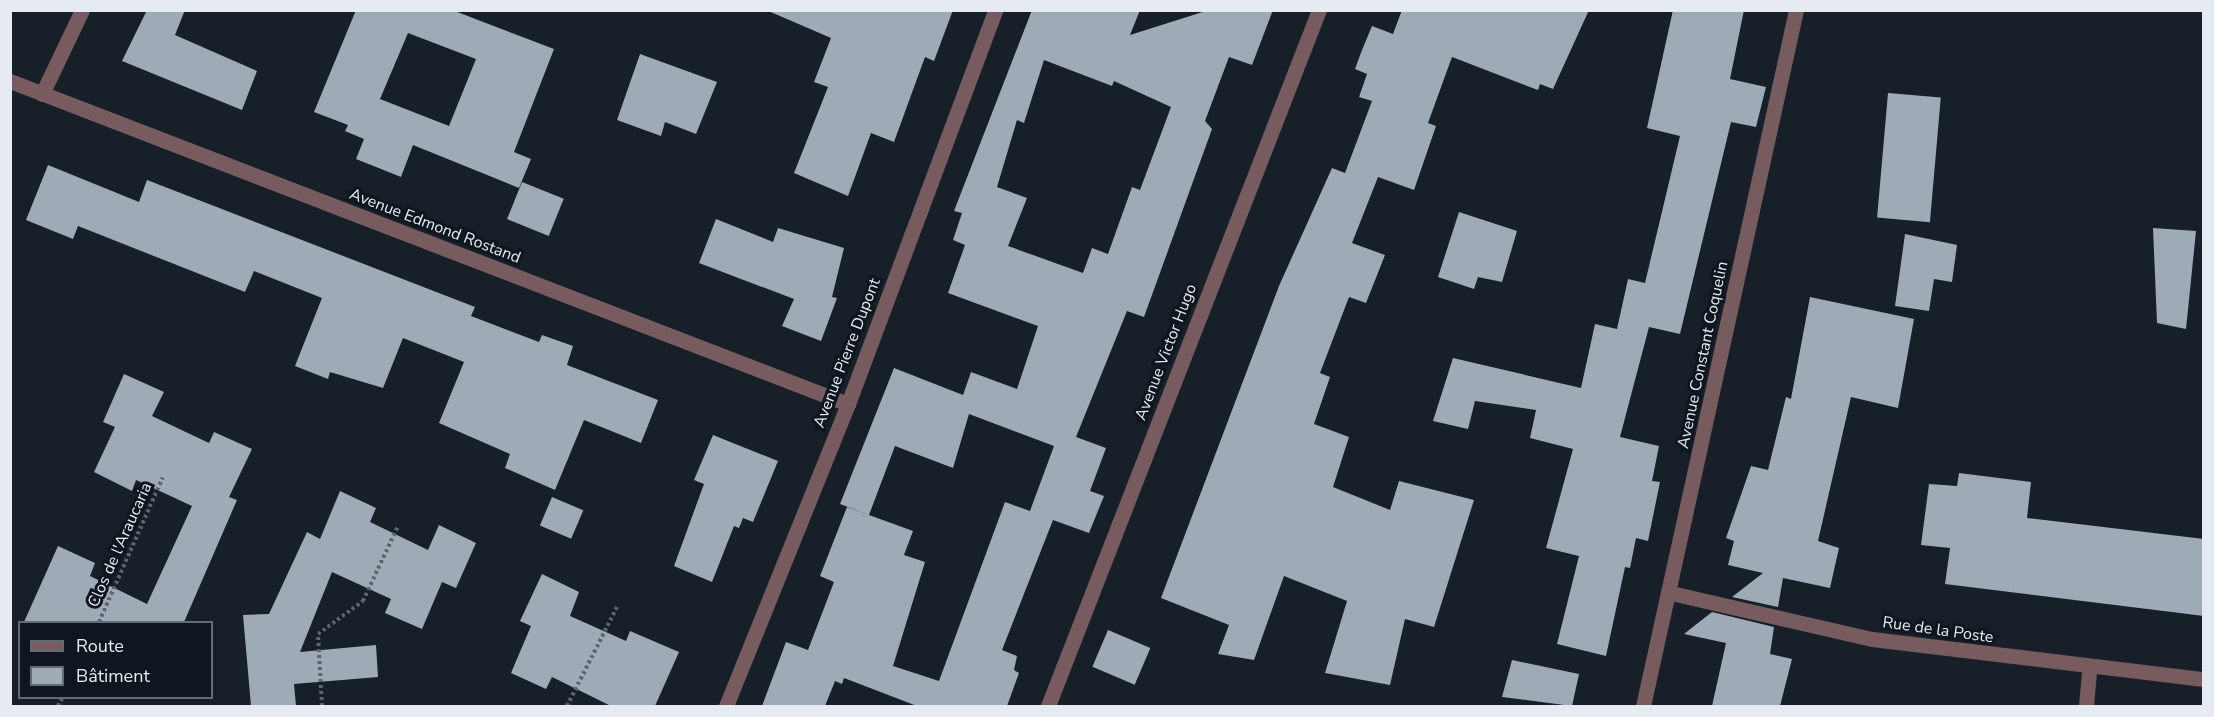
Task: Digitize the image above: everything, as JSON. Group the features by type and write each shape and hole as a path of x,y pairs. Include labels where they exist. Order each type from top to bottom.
{"street":[{"path":"42,94 82,10"},
{"name":"Avenue Pierre Dupont","path":"726,706 848,404 995,10"},
{"name":"Avenue Victor Hugo","path":"1048,706 1319,10"},
{"name":"Avenue Constant Coquelin","path":"1643,706 1671,592 1796,10"},
{"name":"Avenue Edmond Rostand","path":"10,81 848,404"},
{"name":"Rue de la Poste","path":"1671,592 1872,639 2089,669 2204,679"},
{"path":"2086,706 2089,669"}],"path":[{"name":"Clos de l'Araucaria","path":"99,621 163,477"},
{"path":"322,706 318,634 363,601 397,528"},
{"path":"567,706 618,605"}],"building":[{"path":"147,10 185,10 175,35 257,71 242,110 122,61"},
{"path":"356,10 452,10 554,49 514,152 531,159 519,188 413,145 401,177 356,159 364,139 345,131 348,125 314,112","holes":["408,33 476,59 449,126 380,99"]},
{"path":"766,10 953,10 934,61 925,57 894,142 871,133 848,196 794,173 828,87 814,82 831,38"},
{"path":"1032,10 1140,10 1130,35 1209,10 1273,10 1252,65 1229,57 1205,121 1212,129 1144,317 1127,311 1076,437 1106,448 1090,491 1104,496 1089,533 1053,520 1002,650 1017,656 1014,670 1019,673 1007,706 917,706 844,678 842,684 835,681 825,706 762,706 786,642 808,650 834,582 820,576 847,507 869,515 840,504 894,368 963,395 971,372 1017,389 1038,326 948,293 965,245 953,240 962,213 954,211","holes":["1044,60 1112,86 1114,81 1171,107 1140,190 1132,187 1108,254 1092,248 1083,273 1008,246 1027,198 997,187 1017,120 1024,123","969,414 1054,446 1030,511 1005,502 939,681 893,666 925,562 904,555 913,531 869,515 895,446 953,468"]},
{"path":"1402,10 1589,10 1553,89 1540,84 1538,90 1452,57 1428,123 1436,126 1414,190 1378,177 1352,243 1385,255 1366,303 1349,297 1320,373 1330,377 1314,424 1349,437 1333,487 1390,510 1399,481 1474,500 1434,627 1405,619 1390,685 1325,673 1347,601 1284,576 1254,660 1218,654 1229,625 1161,598 1279,286 1332,168 1345,173 1372,101 1359,97 1367,74 1355,69 1362,50 1372,26 1393,34"},
{"path":"1673,10 1744,10 1730,79 1766,87 1756,127 1731,122 1680,334 1649,327 1620,437 1659,446 1652,481 1660,482 1648,541 1636,538 1630,568 1625,567 1606,656 1557,644 1579,556 1546,548 1573,449 1530,438 1536,410 1475,401 1468,429 1433,421 1453,358 1581,388 1595,324 1617,329 1628,279 1645,283 1680,136 1647,128"},
{"path":"640,54 717,82 696,134 665,122 661,136 617,120"},
{"path":"1888,93 1941,98 1930,222 1877,218"},
{"path":"48,165 139,202 147,180 475,307 471,316 539,342 542,335 573,346 567,365 658,400 641,443 584,420 555,490 505,468 510,454 439,423 464,362 403,338 383,388 330,372 328,379 295,366 322,298 254,271 245,292 78,226 73,239 26,220"},
{"path":"522,182 564,199 549,236 507,219"},
{"path":"1459,212 1517,231 1502,282 1478,277 1474,289 1438,277"},
{"path":"716,219 773,242 778,228 844,248 832,297 837,298 821,341 782,326 794,299 699,263"},
{"path":"2153,228 2196,231 2186,329 2157,323"},
{"path":"1905,234 1957,245 1952,282 1934,279 1929,311 1895,306"},
{"path":"1810,297 1914,319 1898,408 1851,397 1818,541 1839,548 1830,588 1783,578 1778,607 1732,597 1763,573 1728,565 1734,541 1726,538 1751,466 1768,470 1786,397 1791,399"},
{"path":"124,374 164,392 152,416 209,443 214,432 252,449 229,497 237,500 184,621 24,621 58,546 95,563 90,576 147,604 192,506 136,480 132,491 94,472 115,427 103,422"},
{"path":"713,435 778,461 753,522 743,518 739,528 734,526 712,582 674,566 704,484 694,480"},
{"path":"1959,473 2031,482 2027,518 2204,539 2204,616 1945,584 1950,548 1921,545 1929,484 1957,486"},
{"path":"340,491 376,508 370,522 428,550 439,525 476,543 456,588 442,582 422,629 385,613 391,599 332,572 300,652 376,645 378,677 294,684 296,706 251,706 243,615 269,614 307,532 320,539"},
{"path":"552,497 583,510 571,539 540,526"},
{"path":"542,574 579,592 570,616 626,641 630,631 679,652 655,706 611,706 552,677 546,689 511,673 531,626 520,621"},
{"path":"1712,612 1774,627 1770,654 1792,659 1780,706 1712,706 1726,643 1684,634"},
{"path":"1108,630 1150,648 1135,685 1092,667"},
{"path":"1512,660 1579,674 1572,706 1502,697"}]}
